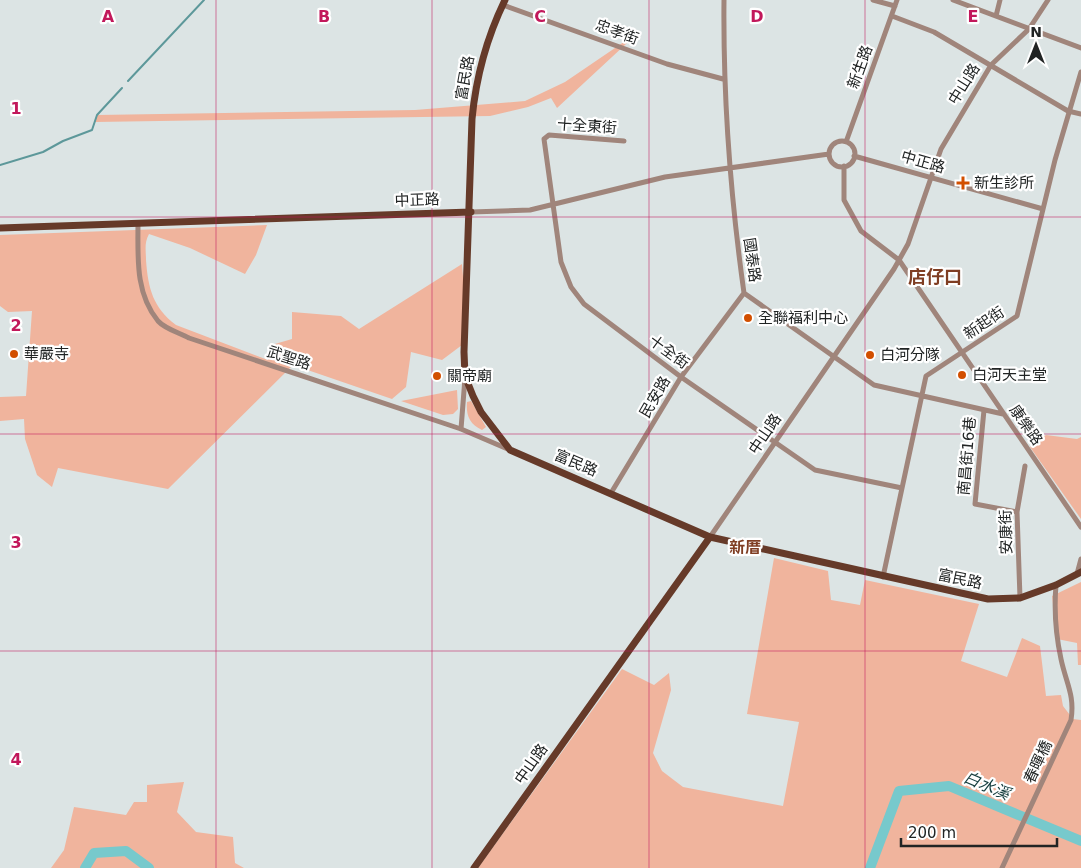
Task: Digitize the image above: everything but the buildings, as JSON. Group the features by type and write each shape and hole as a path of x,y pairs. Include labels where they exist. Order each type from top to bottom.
{"main road":[{"name":"富民路","path":"504,3 482,55 472,119 464,352 465,376 481,412 510,450 710,537 883,577 988,599 1020,598 1056,585 1079,573"},
{"name":"中正路","path":"0,228 470,212"},
{"name":"中山路","path":"474,868 710,537"}],"street":[{"name":"國泰路","path":"724,0 723,79 728,169 744,293 833,358 874,385 1003,414"},
{"path":"873,0 895,6"},
{"name":"新生路","path":"846,142 897,0"},
{"path":"953,0 1081,48"},
{"path":"996,16 1000,0"},
{"name":"中山路","path":"710,537 776,443 899,260 908,244 941,149 991,65 1029,28 1048,0"},
{"name":"忠孝街","path":"504,3 667,64 723,79"},
{"path":"892,16 934,32 1068,111 1081,114"},
{"name":"新起街","path":"883,577 926,376 1017,316 1068,111 1081,72"},
{"name":"十全東街","path":"549,136 624,141"},
{"name":"十全街","path":"549,136 544,139 561,262 576,294 584,304 682,377 815,470 902,488"},
{"path":"846,142 854,149 851,163 844,166 834,164 829,154 834,143 846,142"},
{"name":"中正路","path":"470,212 530,210 652,179 829,154"},
{"name":"中正路","path":"854,156 1043,209"},
{"name":"康樂路","path":"844,166 844,200 861,232 899,260 1081,527"},
{"name":"武聖路","path":"138,223 138,269 143,296 159,322 189,338 461,429 510,450"},
{"name":"民安路","path":"611,493 682,377 744,293"},
{"path":"461,429 465,376"},
{"name":"南昌街16巷","path":"984,410 975,504 1017,512"},
{"name":"安康街","path":"1020,598 1017,512 1025,466"},
{"path":"1079,573 1081,559"},
{"name":"春暉橋","path":"1002,868 1070,720 1074,704 1061,659 1055,603 1056,585"}],"shaded area":[{"path":"640,31 557,108 551,98 528,107 490,116 95,122 97,115 415,110 525,101 565,82"},
{"path":"267,225 256,255 245,274 190,248 149,234 146,241 148,280 153,297 162,312 176,325 268,360 268,346 292,339 292,312 341,316 359,329 462,264 466,313 462,345 442,360 411,352 406,387 392,399 293,365 168,489 58,468 52,487 37,475 25,439 24,419 0,421 0,397 26,396 32,311 8,312 0,306 0,235"},
{"path":"457,390 458,409 453,414 443,415 401,401"},
{"path":"471,401 486,427 482,430 469,419 467,402"},
{"path":"1046,435 1077,439 1081,437 1081,519 1030,447"},
{"path":"774,558 828,571 831,600 860,605 865,580 979,604 961,661 1007,677 1022,638 1040,646 1046,696 1061,695 1063,706 1073,719 1081,720 1081,868 478,868 622,669 654,685 669,673 671,690 653,753 662,771 683,787 783,806 799,722 747,714"},
{"path":"1081,582 1081,665 1078,665 1077,643 1057,639 1052,596"},
{"path":"184,782 177,812 196,832 233,837 235,863 244,868 51,868 64,850 74,807 126,815 134,802 147,802 147,785"}],"waterway":[{"path":"128,81 204,0"},
{"path":"0,165 43,152 63,141 92,130 97,115 122,88"},
{"name":"白水溪","path":"870,868 899,791 949,786 1081,841"},
{"path":"85,868 94,853 126,851 149,868"}],"place":[{"name":"新生診所","path":"963,183"},
{"name":"全聯福利中心","path":"748,318"},
{"name":"華嚴寺","path":"14,354"},
{"name":"白河分隊","path":"870,355"},
{"name":"白河天主堂","path":"962,375"},
{"name":"關帝廟","path":"437,376"}],"district":[{"name":"店仔口","path":"935,277"},
{"name":"新厝","path":"745,547"}]}
